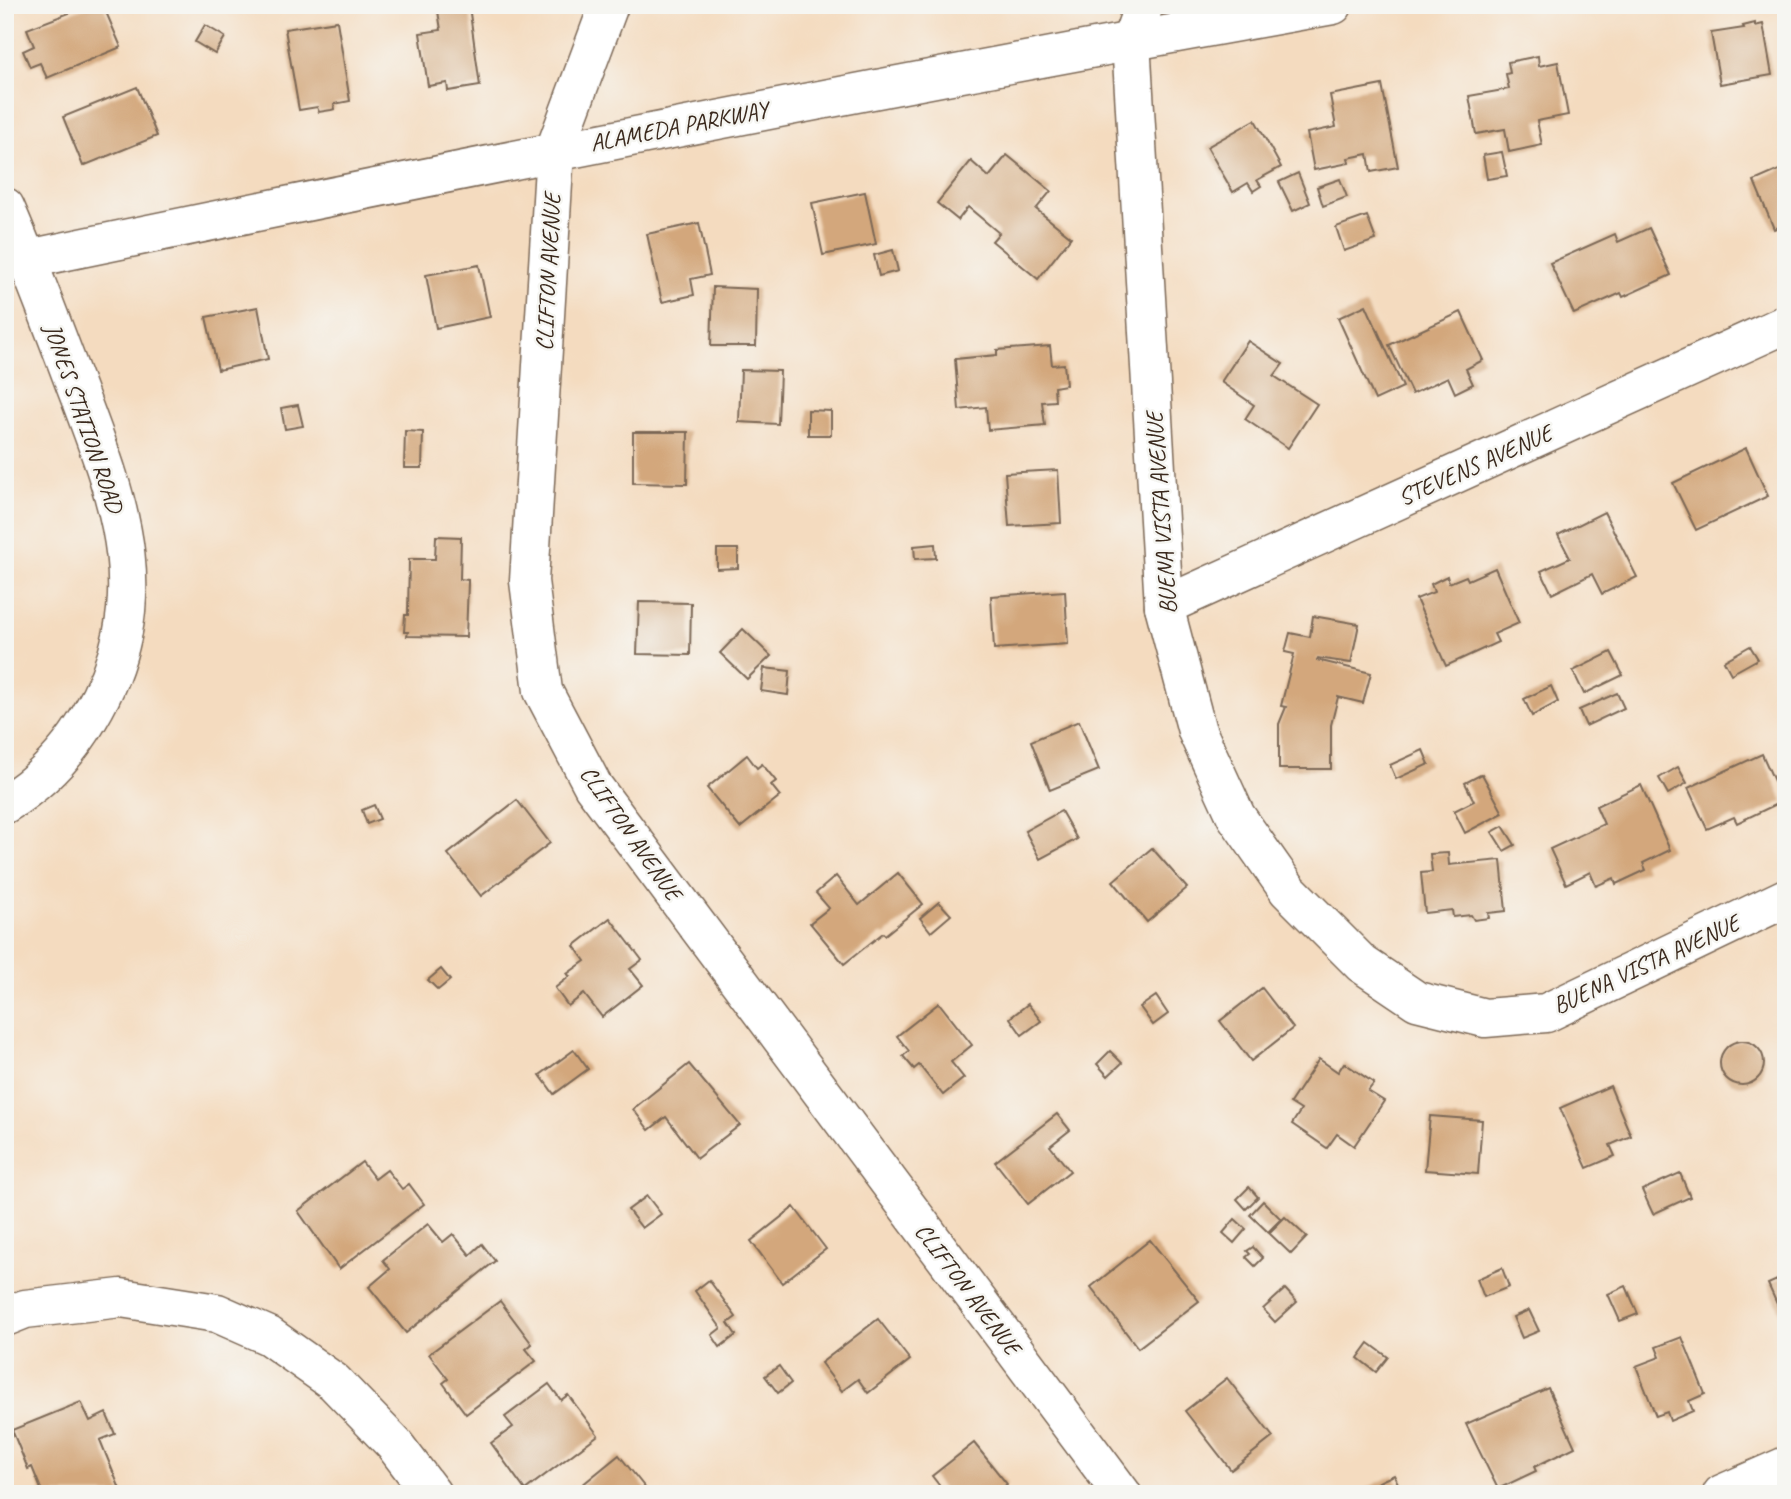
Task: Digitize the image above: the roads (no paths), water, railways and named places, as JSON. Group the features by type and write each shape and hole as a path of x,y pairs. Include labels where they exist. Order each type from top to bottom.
{"street":[{"name":"CLIFTON AVENUE","path":"609,5 555,150 529,581 543,691 593,786 1122,1494"},
{"name":"BUENA VISTA AVENUE","path":"1144,5 1131,41 1164,606 1197,731 1236,816 1288,890 1363,964 1417,1001 1485,1018 1546,1013 1786,898"},
{"name":"ALAMEDA PARKWAY","path":"27,258 555,150 1333,5"},
{"name":"JONES STATION ROAD","path":"5,206 112,483 124,541 128,589 123,641 103,694 72,746 31,789 5,804"},
{"name":"STEVENS AVENUE","path":"1164,606 1786,324"},
{"path":"5,1317 25,1309 121,1298 217,1313 268,1336 334,1382 394,1444 432,1494"},
{"path":"1722,1494 1786,1466"}]}
